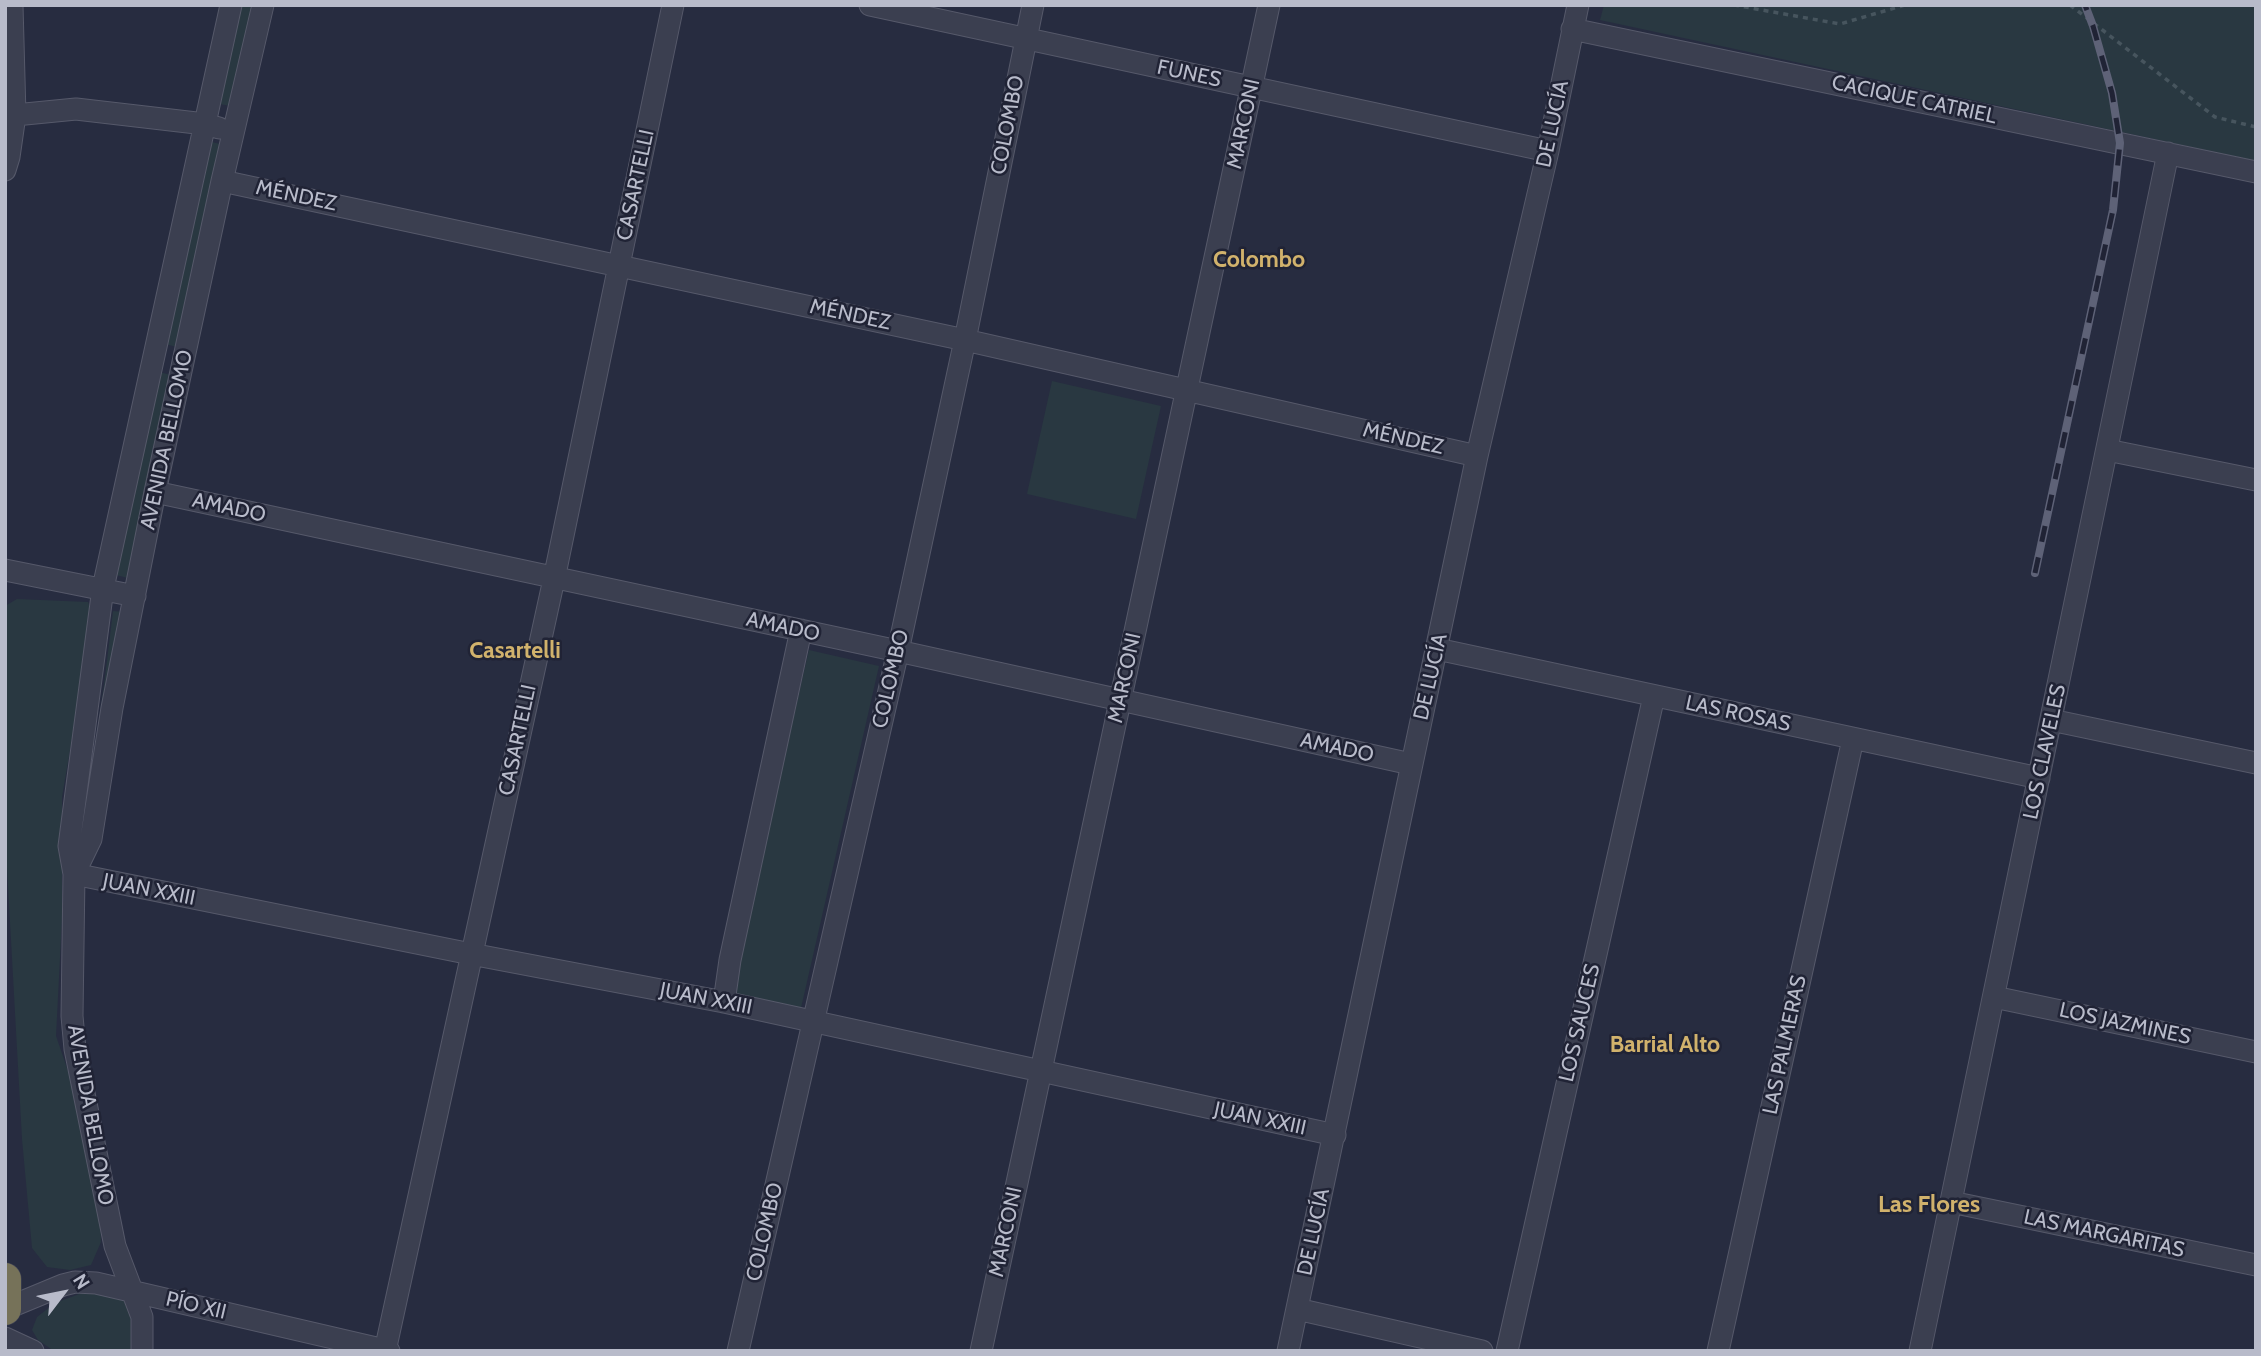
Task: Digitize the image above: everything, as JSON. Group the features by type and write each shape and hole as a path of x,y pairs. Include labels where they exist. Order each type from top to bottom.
{"highway":[{"path":"5,1279 5,1309"}],"street":[{"path":"5,170 15,115 12,5"},
{"name":"AVENIDA BELLOMO","path":"142,1351 142,1317 115,1246 75,1049 72,1006 74,874 69,846 103,588 231,5"},
{"name":"AVENIDA BELLOMO","path":"74,874 91,839 112,708 155,492 263,5"},
{"name":"CASARTELLI","path":"386,1351 554,579 673,5"},
{"name":"FUNES","path":"870,5 1548,151"},
{"name":"COLOMBO","path":"738,1351 898,651 1033,5"},
{"name":"MARCONI","path":"981,1351 1269,5"},
{"name":"DE LUCÍA","path":"1288,1351 1477,456 1548,151 1578,5"},
{"name":"CACIQUE CATRIEL","path":"1572,29 2256,172"},
{"path":"15,115 76,109 205,124 234,132"},
{"name":"LOS CLAVELES","path":"1920,1351 2168,153"},
{"name":"MÉNDEZ","path":"222,181 965,340 1477,456"},
{"path":"155,352 183,359"},
{"path":"2107,450 2256,480"},
{"name":"AMADO","path":"155,492 1411,764"},
{"path":"5,570 135,596"},
{"path":"724,1002 730,960 801,631"},
{"name":"LAS ROSAS","path":"1437,649 2039,778"},
{"name":"LOS SAUCES","path":"1507,1351 1654,696"},
{"path":"2051,720 2256,763"},
{"name":"LAS PALMERAS","path":"1718,1351 1853,739"},
{"name":"JUAN XXIII","path":"74,874 724,1002 1335,1135"},
{"name":"LOS JAZMINES","path":"1994,997 2256,1052"},
{"name":"LAS MARGARITAS","path":"1951,1202 2256,1265"},
{"name":"PÍO XII","path":"5,1309 75,1282 96,1283 386,1351"},
{"path":"1297,1309 1482,1351"},
{"path":"5,1338 33,1351"}],"path":[{"path":"1734,5 1840,24 1905,5"},
{"path":"2070,5 2215,117 2256,127"}],"shaded area":[{"path":"240,5 253,5 231,106 219,104"},
{"path":"1604,5 2256,5 2256,161 1600,20"},
{"path":"208,141 220,144 177,347 165,344"},
{"path":"159,372 171,375 128,578 116,575"},
{"path":"1052,381 1161,406 1136,519 1027,494"},
{"path":"17,599 88,602 93,616 62,797 62,919 56,1036 78,1100 100,1206 101,1242 91,1265 70,1270 47,1267 32,1248 22,1139 5,832 5,606"},
{"path":"113,611 125,612 82,831 104,685"},
{"path":"809,650 879,666 801,1008 730,992"},
{"path":"104,1292 123,1299 134,1321 132,1351 54,1351 38,1340 32,1330 37,1317 55,1303 82,1293"}],"railway":[{"path":"2035,573 2113,210 2120,143 2112,93 2085,5"}],"district":[{"name":"Colombo","path":"1259,260"},
{"name":"Casartelli","path":"515,651"},
{"name":"Barrial Alto","path":"1665,1045"},
{"name":"Las Flores","path":"1929,1205"}]}
